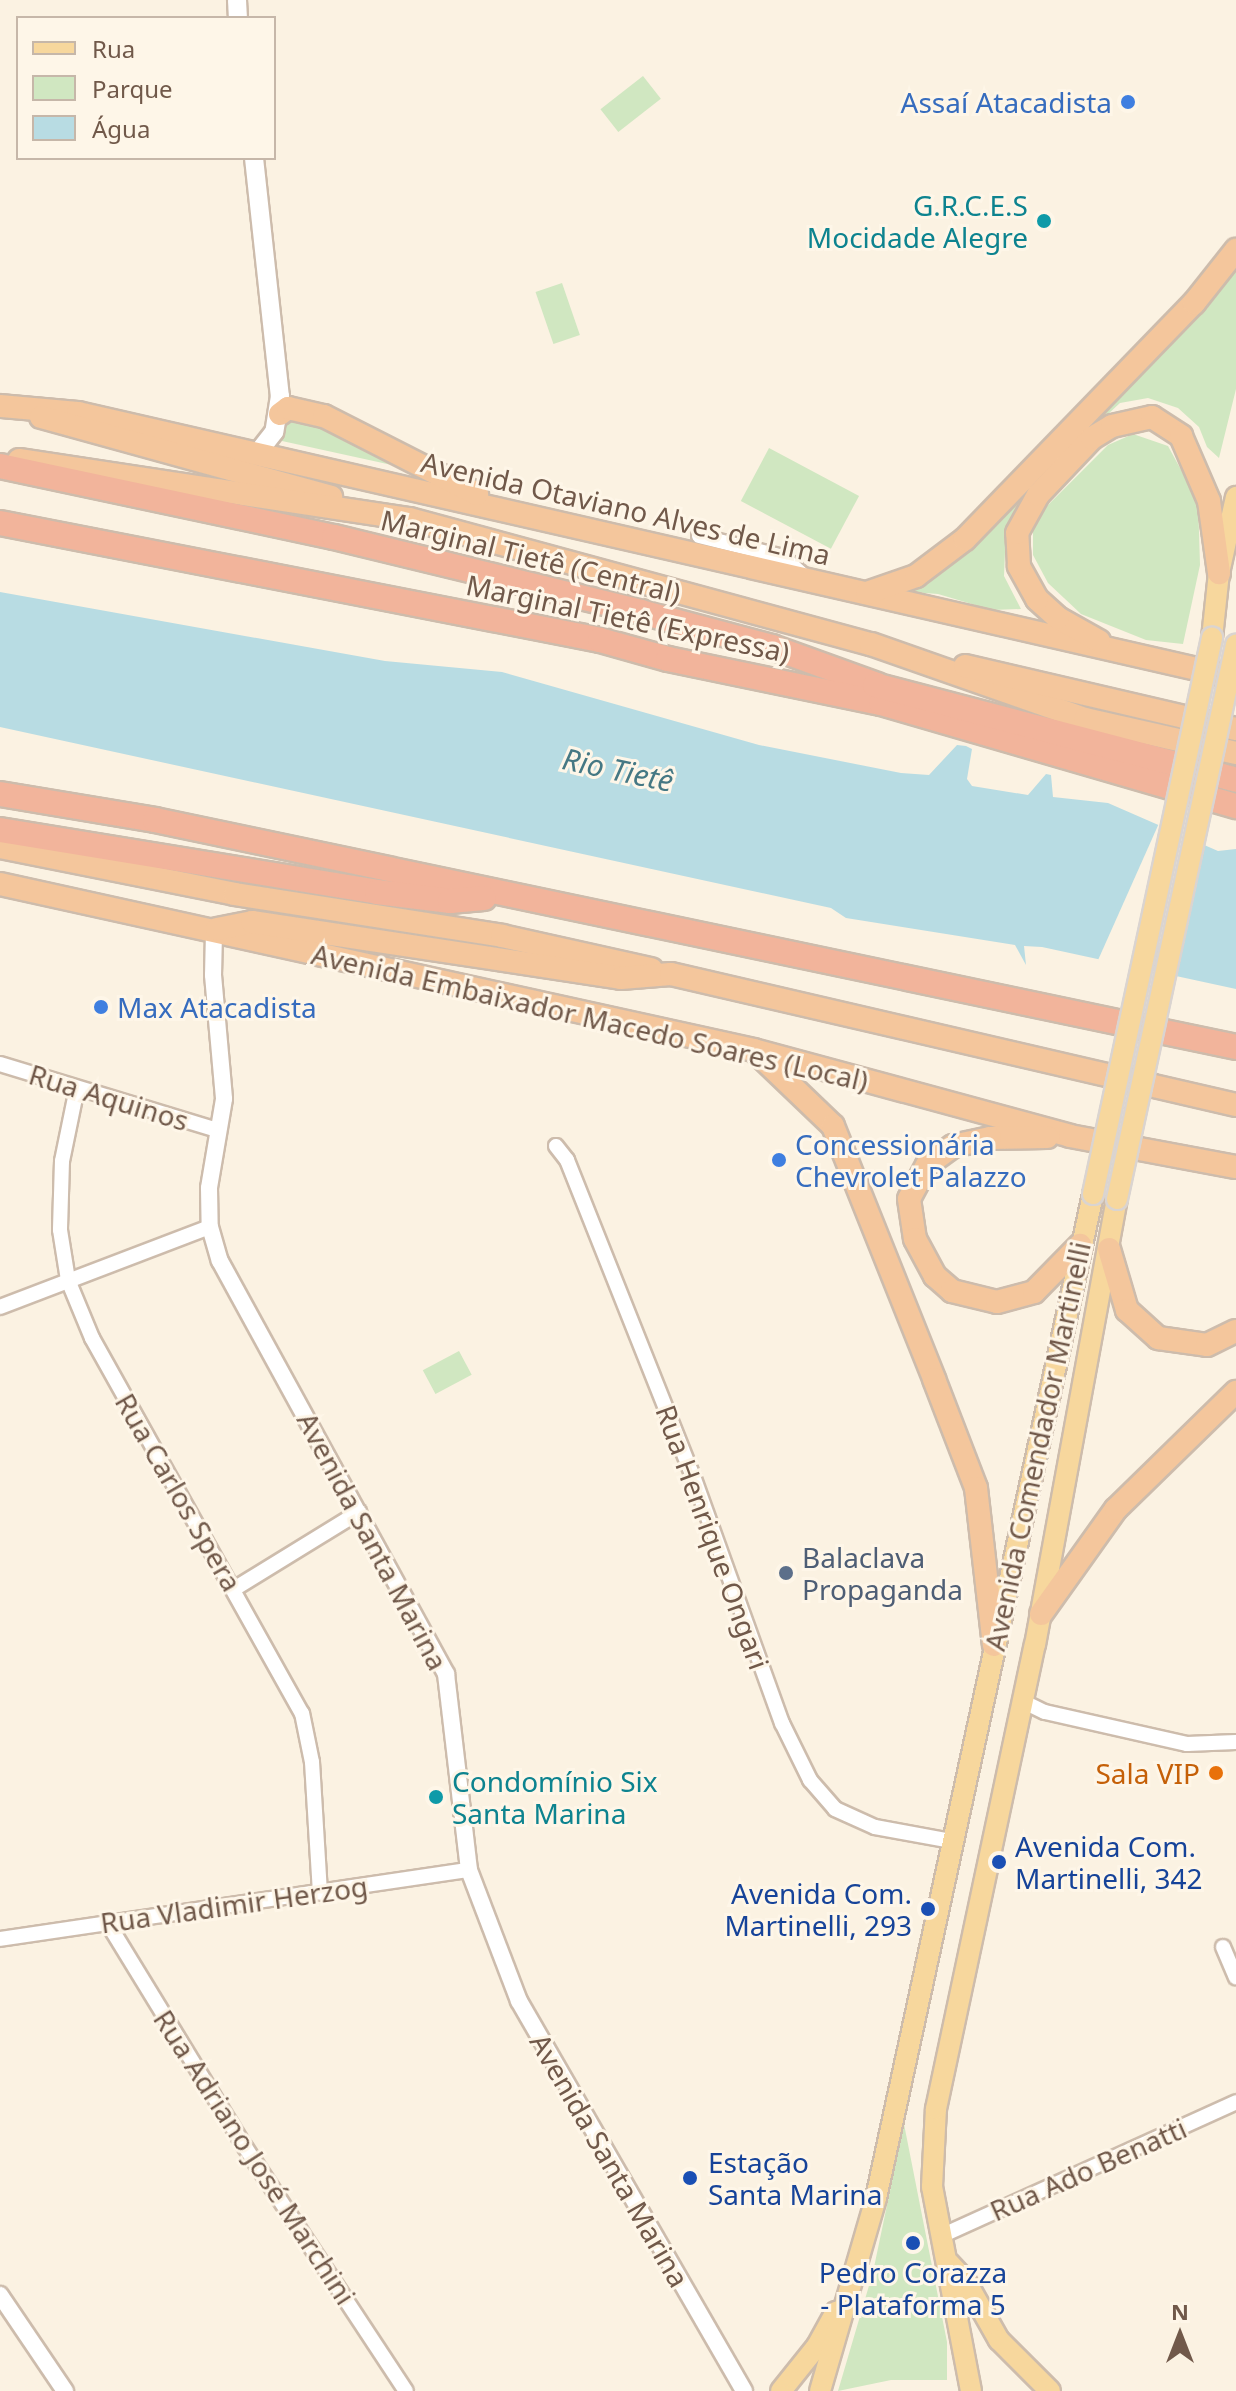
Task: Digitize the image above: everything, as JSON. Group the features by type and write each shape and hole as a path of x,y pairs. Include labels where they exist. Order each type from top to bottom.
{"highway":[{"path":"849,592 892,588 951,552 1194,303 1236,250"},
{"name":"Avenida Otaviano Alves de Lima","path":"0,406 27,411 78,413 499,506 813,584 1236,678"},
{"path":"280,414 288,408 324,416 499,506"},
{"path":"27,411 73,430 410,519"},
{"path":"1168,665 1082,634 1037,599 1019,566 1017,533 1022,518 1092,438 1130,418 1152,417 1181,436 1198,468 1219,573"},
{"name":"Marginal Tietê (Central)","path":"0,459 410,519 871,644 1085,719 1236,753"},
{"path":"0,466 334,537 641,612 772,647 877,685"},
{"name":"Marginal Tietê (Expressa)","path":"0,523 600,640 668,659 881,703 1236,806"},
{"path":"600,640 694,650 877,685 1236,780"},
{"path":"871,644 1236,729"},
{"path":"0,794 155,820 1236,1047"},
{"path":"0,830 377,892 450,901 511,896"},
{"path":"0,847 235,894 502,936 1236,1105"},
{"name":"Avenida Embaixador Macedo Soares (Local)","path":"0,884 754,1050 1070,1136 1235,1167"},
{"path":"211,931 252,922 621,978 671,974"},
{"path":"754,1050 826,1115 850,1168 976,1488 994,1645"},
{"path":"1070,1136 990,1138 953,1146 914,1183 910,1221 935,1276 952,1291 977,1300 997,1302 1034,1292 1080,1245"},
{"path":"1109,1249 1127,1310 1158,1338 1207,1345 1236,1331"},
{"path":"1041,1614 1116,1509 1236,1392"}],"main road":[{"path":"254,160 280,414 257,454"},
{"name":"Avenida Comendador Martinelli","path":"820,2391 857,2273 1212,638 1219,573 1236,497"},
{"name":"Avenida Comendador Martinelli","path":"971,2391 932,2187 936,2109 1041,1614 1117,1199 1236,645"},
{"path":"947,2261 965,2280 999,2340 1050,2391"},
{"path":"781,2391 817,2346 857,2273"}],"street":[{"path":"699,536 783,557 813,584"},
{"name":"Avenida Santa Marina","path":"211,931 224,1099 217,1130 210,1227 220,1261 446,1674 469,1870 519,2001 744,2391"},
{"name":"Rua Aquinos","path":"0,1064 217,1130"},
{"name":"Rua Carlos Spera","path":"77,1088 62,1161 60,1230 68,1280 92,1338 234,1589 308,1733 320,1893"},
{"name":"Rua Henrique Ongari","path":"556,1146 573,1175 693,1476 782,1723 810,1780 835,1809 875,1827 951,1841"},
{"path":"0,1307 210,1227"},
{"path":"234,1589 359,1512"},
{"path":"1022,1701 1045,1712 1187,1744 1236,1742"},
{"name":"Rua Vladimir Herzog","path":"0,1939 469,1870"},
{"name":"Rua Adriano José Marchini","path":"107,1922 245,2147 406,2391"},
{"path":"1223,1947 1236,1977"},
{"name":"Rua Ado Benatti","path":"941,2236 1236,2102"},
{"path":"0,2295 55,2383 65,2391"}],"green space":[{"path":"643,76 661,99 618,132 600,109"},
{"path":"1236,264 1236,389 1219,458 1207,447 1199,427 1178,408 1148,398 1120,403 1033,483 1006,528 1004,576 1021,609 992,610 938,594 899,591"},
{"path":"562,283 580,335 553,344 536,292"},
{"path":"307,418 401,467 282,441 279,435 289,421"},
{"path":"1133,434 1168,446 1198,501 1200,565 1183,644 1146,640 1081,614 1048,583 1033,555 1033,531 1042,511 1108,445"},
{"path":"769,448 859,496 831,549 741,501"},
{"path":"459,1351 472,1375 435,1394 423,1370"},
{"path":"904,2124 947,2342 947,2380 891,2380 838,2391 873,2272"}],"water":[{"name":"Rio Tietê","path":"0,592 385,661 502,672 759,745 901,773 929,775 957,745 966,746 972,749 967,779 972,786 1028,795 1046,774 1051,775 1053,797 1108,803 1218,851 1236,849 1236,989 1042,947 1024,946 1026,965 1015,945 846,918 831,908 0,727"}],"pier":[{"path":"1160,821 1205,841 1143,980 1098,960"}],"place":[{"name":"Assaí Atacadista","path":"1128,102"},
{"name":"G.R.C.E.S Mocidade Alegre","path":"1044,221"},
{"name":"Max Atacadista","path":"101,1007"},
{"name":"Concessionária Chevrolet Palazzo","path":"779,1160"},
{"name":"Balaclava Propaganda","path":"786,1573"},
{"name":"Sala VIP","path":"1216,1773"},
{"name":"Condomínio Six Santa Marina","path":"436,1797"},
{"name":"Avenida Com. Martinelli, 342","path":"999,1862"},
{"name":"Avenida Com. Martinelli, 293","path":"928,1909"},
{"name":"Estação Santa Marina","path":"690,2178"},
{"name":"Pedro Corazza - Plataforma 5","path":"913,2243"}]}
